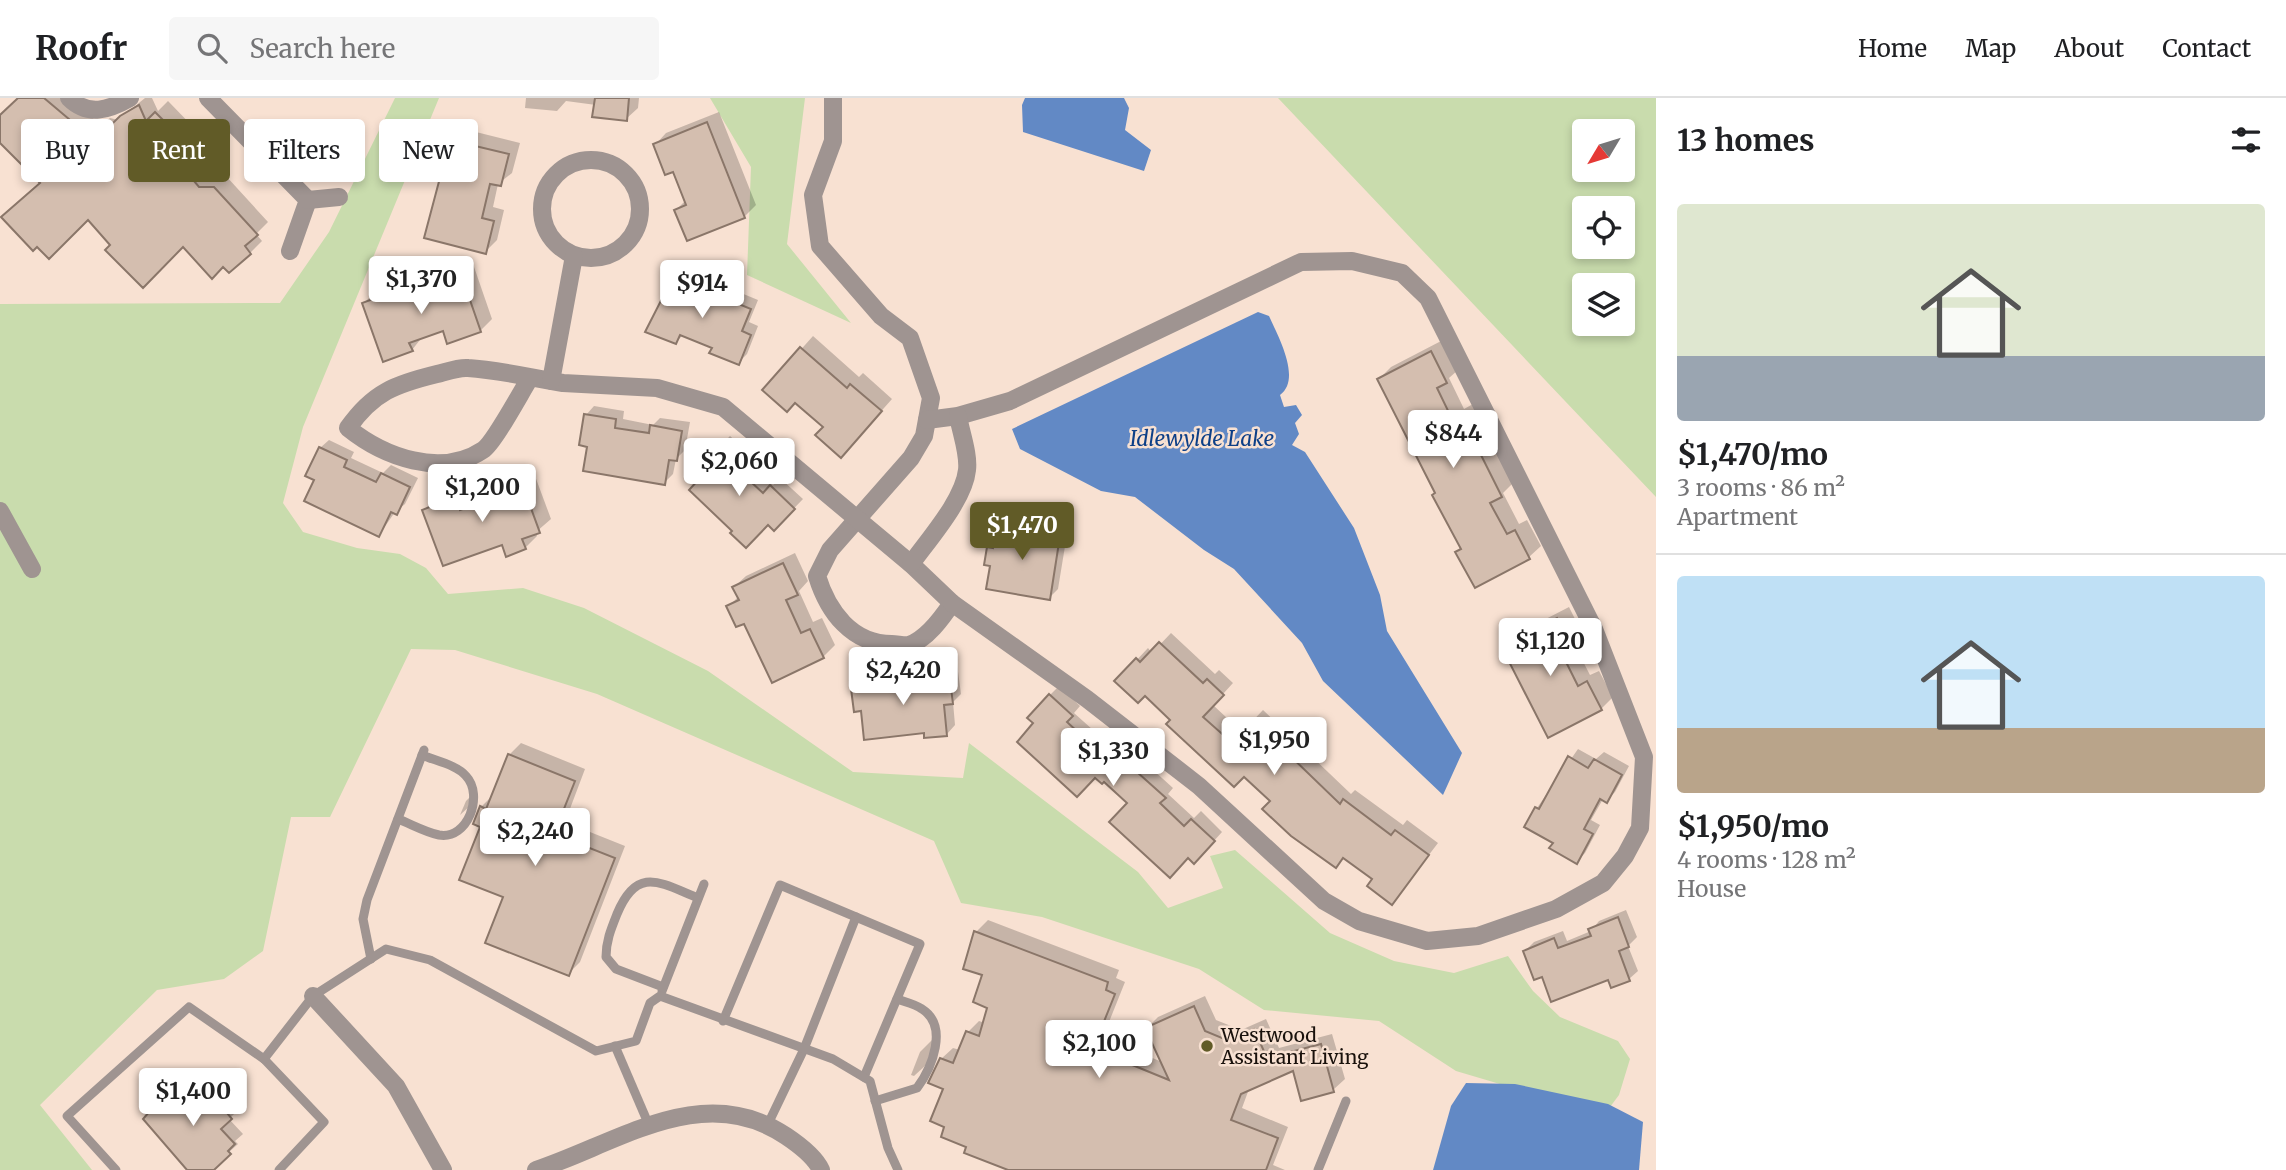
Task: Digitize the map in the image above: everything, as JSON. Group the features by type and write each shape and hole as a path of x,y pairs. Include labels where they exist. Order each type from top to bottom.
{"street":[{"path":"69,98 87,110 110,109 130,98"},
{"path":"208,98 308,200"},
{"path":"833,98 832,141 813,195 820,246 881,316 910,338 931,398 924,436 911,458 830,550 817,576 825,601 843,625 873,644 909,645 937,624 952,603"},
{"path":"585,159 601,160 617,166 629,177 637,191 641,207 639,223 621,249 606,257 590,259 574,256 560,248 549,235 543,220 542,203 546,187 556,174 569,164 585,159"},
{"path":"308,200 339,197"},
{"path":"290,251 308,200"},
{"path":"551,381 574,256"},
{"path":"530,378 485,450 452,464 418,462 367,443 348,428 363,407 395,385 465,367 551,381 657,387 723,407 911,564 952,603 1087,699 1199,786 1324,901 1359,920 1427,941 1478,936 1556,909 1603,883 1625,856 1640,828 1644,757 1594,629 1428,298 1402,273 1352,261 1301,262 1010,401 958,416 927,420"},
{"path":"911,564 941,524 963,484 968,469 958,416"},
{"path":"0,511 32,569"},
{"path":"313,996 396,1086 443,1170"},
{"path":"537,1170 648,1123 708,1112 768,1124 794,1141 821,1170"}],"lane":[{"path":"371,959 363,919 365,910 398,819 423,753 464,773 471,781 474,793 469,817 462,828 440,835 398,819"},
{"path":"698,898 659,882 641,883 626,892 606,943 606,957 616,969 723,1021 833,1059 870,1081 888,1148 898,1170"},
{"path":"264,1059 313,996 386,949 430,960 596,1051 636,1041 650,1003 661,991 704,884"},
{"path":"723,1021 779,885 920,944 864,1077"},
{"path":"768,1124 804,1049 856,917"},
{"path":"875,1101 916,1087 937,1040 936,1029 924,1009 897,999"},
{"path":"116,1170 66,1116 189,1007 264,1059 324,1122 279,1170"},
{"path":"615,1045 648,1123"},
{"path":"1318,1170 1346,1101"}],"green space":[{"path":"395,98 439,98 430,119 385,119"},
{"path":"710,98 805,98 787,244 851,323 747,275 751,167"},
{"path":"1278,98 1656,98 1656,497"},
{"path":"379,130 379,182 404,182 303,427 283,503 303,532 357,548 400,554 426,568 448,594 523,588 584,608 708,671 853,772 963,778 969,743 1138,872 1168,908 1223,888 1210,856 1235,850 1330,933 1394,961 1454,973 1508,956 1533,991 1560,1017 1618,1041 1630,1059 1619,1095 1604,1115 1456,1071 1379,1021 1264,1010 1199,969 1042,917 961,903 934,841 597,694 455,650 411,649 330,817 291,817 263,951 224,979 157,990 40,1105 92,1170 0,1170 0,304 280,303 329,232 354,182 365,182 365,159"}],"water":[{"path":"1025,98 1124,98 1129,108 1125,130 1151,150 1144,171 1023,132 1022,105"},
{"name":"Idlewylde Lake","path":"1258,312 1269,316 1286,357 1289,379 1280,395 1284,407 1296,405 1302,415 1295,423 1299,434 1292,445 1305,452 1354,528 1380,595 1387,631 1462,753 1443,795 1323,681 1302,643 1234,569 1204,550 1135,497 1101,491 1020,449 1012,429"},
{"path":"1466,1083 1515,1084 1608,1104 1643,1122 1639,1170 1433,1170 1451,1106"}],"building":[{"path":"18,98 44,98 69,119 21,119 21,164 0,143 0,115"},
{"path":"595,98 629,98 627,121 592,117"},
{"path":"139,105 145,119 128,119 128,182 195,182 199,187 214,187 258,235 245,246 251,254 229,273 223,267 212,279 183,247 143,288 105,250 110,245 88,220 49,259 37,247 33,251 1,217 40,183 114,182 114,122"},
{"path":"155,112 162,119 148,119"},
{"path":"707,122 745,218 687,241 674,210 686,205 673,172 665,175 653,144"},
{"path":"478,147 509,154 501,186 490,184 482,218 494,221 486,254 424,238 439,182 478,182"},
{"path":"461,274 481,332 447,344 443,331 409,343 413,351 383,362 362,303 400,289 402,295"},
{"path":"673,277 751,309 742,331 751,335 739,365 709,353 712,348 680,335 676,344 645,332"},
{"path":"800,347 847,388 850,384 882,411 841,458 815,435 823,427 795,403 787,412 762,390"},
{"path":"1431,351 1447,383 1437,388 1452,419 1461,415 1502,497 1490,503 1507,534 1515,530 1530,559 1475,588 1455,552 1461,549 1432,495 1435,493 1377,379"},
{"path":"584,414 616,419 615,428 649,433 650,425 682,431 677,461 669,460 665,485 583,471 587,447 579,445"},
{"path":"720,444 743,465 738,470 763,493 770,485 795,509 774,531 768,525 746,548 689,490 711,466 700,465"},
{"path":"319,447 347,460 344,467 376,482 381,473 410,487 397,515 391,512 379,537 304,501 314,480 305,476"},
{"path":"520,478 540,533 522,539 526,549 506,557 502,545 443,566 422,510 455,497 460,510 493,498 490,490"},
{"path":"997,525 1060,536 1050,600 986,589 990,566 984,565 987,547 993,548"},
{"path":"783,563 798,595 786,600 801,633 810,629 824,658 772,683 744,624 736,627 726,606 739,600 732,587"},
{"path":"1557,618 1573,648 1562,654 1578,686 1587,681 1602,710 1548,738 1501,646"},
{"path":"1159,642 1203,683 1207,679 1224,695 1203,717 1230,741 1252,719 1340,804 1343,799 1391,835 1395,830 1429,855 1392,905 1367,886 1372,879 1343,858 1336,868 1291,836 1262,809 1270,801 1244,777 1234,787 1166,724 1170,720 1145,696 1138,703 1114,681 1136,658 1140,662"},
{"path":"949,672 953,704 944,705 947,736 924,738 924,733 864,740 861,711 854,712 850,681 884,677 885,687 918,683 917,676"},
{"path":"1049,694 1073,716 1067,722 1092,745 1099,738 1166,798 1160,803 1184,826 1191,819 1215,841 1194,864 1188,858 1170,878 1109,822 1127,803 1104,782 1102,784 1095,778 1077,797 1017,742 1033,723 1027,718"},
{"path":"508,754 575,781 554,834 615,858 569,976 485,943 503,897 459,880 480,827 473,824 480,806 486,809"},
{"path":"1568,756 1588,768 1594,759 1622,775 1607,803 1600,799 1584,829 1593,834 1577,864 1549,848 1553,843 1524,827 1535,807 1539,809"},
{"path":"1618,917 1629,947 1619,951 1630,981 1611,988 1608,980 1551,1002 1542,977 1534,980 1523,951 1554,938 1558,948 1591,936 1588,929"},
{"name":"Westwood Assistant Living","path":"974,931 1108,982 1106,990 1115,994 1093,1049 1169,1080 1145,1028 1194,1006 1205,1031 1229,1041 1254,1029 1267,1058 1321,1044 1334,1092 1301,1101 1293,1071 1241,1094 1231,1120 1278,1138 1266,1170 1008,1170 964,1153 966,1147 941,1137 944,1127 930,1121 943,1089 928,1083 940,1058 953,1063 966,1031 979,1036 987,1008 973,1002 982,975 963,969"},
{"path":"178,1085 192,1099 203,1088 209,1094 213,1090 232,1109 227,1113 232,1119 221,1129 235,1144 228,1151 231,1154 214,1170 187,1170 143,1119 168,1090 170,1092"}],"place":[{"name":"Westwood Assistant Living","path":"1207,1046"}]}
